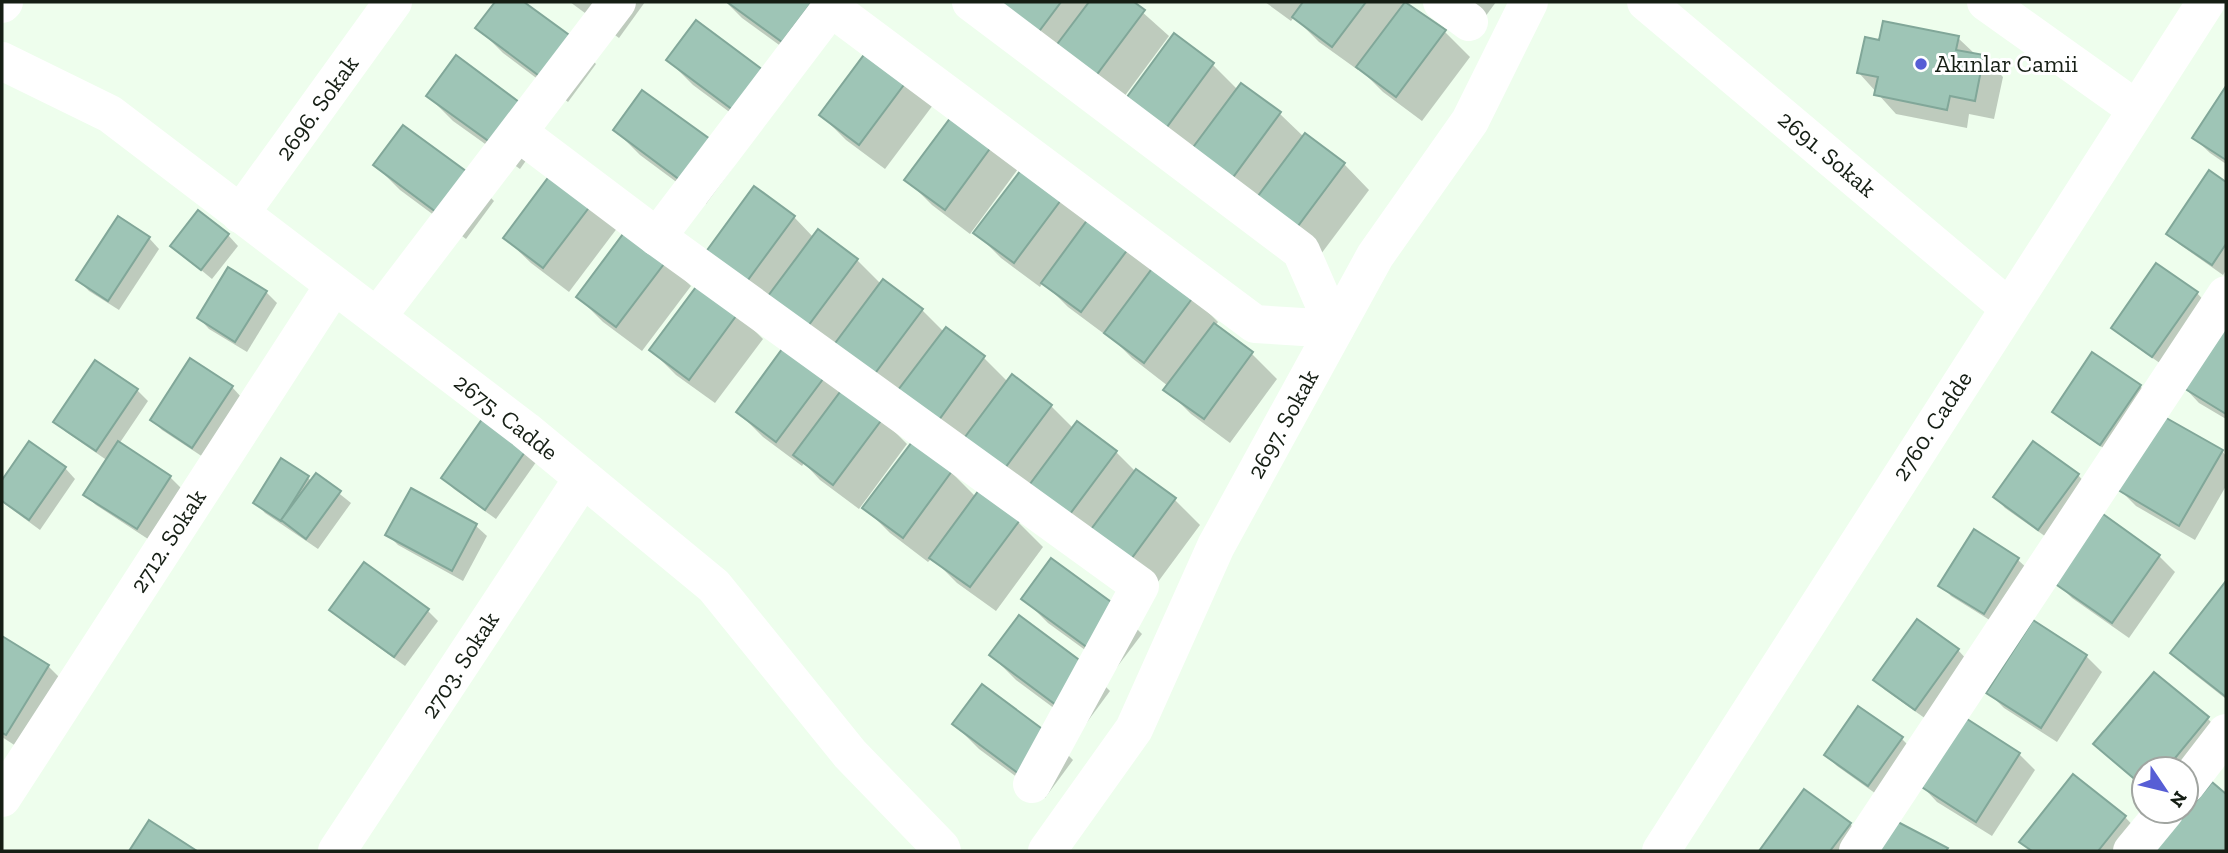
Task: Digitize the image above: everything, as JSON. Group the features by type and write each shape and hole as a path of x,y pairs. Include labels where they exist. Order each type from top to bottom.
{"street":[{"name":"2696. Sokak","path":"240,214 393,2"},
{"path":"377,317 617,2"},
{"path":"657,237 832,5 1255,324 1335,330 1301,251 971,2"},
{"name":"2697. Sokak","path":"1047,851 1134,729 1216,546 1375,256 1470,121 1529,2"},
{"name":"2691. Sokak","path":"1646,2 2008,307"},
{"path":"1986,2 2136,109"},
{"name":"2760. Cadde","path":"1661,851 2206,2"},
{"name":"2675. Cadde","path":"2,61 110,114 525,430 714,586 850,754 942,851"},
{"path":"519,132 657,237 1140,586 1032,784"},
{"name":"2712. Sokak","path":"2,798 334,285"},
{"path":"1858,851 2226,295"},
{"name":"2703. Sokak","path":"337,851 583,478"},
{"path":"2200,767 2226,733"},
{"path":"2132,851 2153,825"}],"building":[{"path":"495,2 524,2 572,37 542,78 475,28"},
{"path":"727,2 812,2 782,42"},
{"path":"999,2 1061,2 1037,34"},
{"path":"1089,2 1134,2 1145,10 1095,77 1055,47"},
{"path":"1303,2 1366,2 1332,47 1292,17"},
{"path":"1405,2 1446,30 1396,97 1356,67"},
{"path":"696,20 763,70 733,110 666,60"},
{"name":"Akınlar Camii","path":"1883,21 1959,36 1956,50 1984,55 1975,101 1950,96 1947,110 1874,95 1878,77 1857,73 1865,37 1879,40"},
{"path":"1174,33 1214,63 1164,131 1124,101"},
{"path":"869,48 909,78 859,145 819,115"},
{"path":"456,55 523,105 494,145 426,96"},
{"path":"1241,83 1281,112 1231,180 1191,150"},
{"path":"2226,86 2226,160 2192,138"},
{"path":"642,90 710,139 680,180 613,130"},
{"path":"954,113 994,143 945,210 904,180"},
{"path":"403,125 470,174 440,215 373,165"},
{"path":"1305,133 1345,163 1295,230 1255,200"},
{"path":"1024,166 1064,196 1014,263 973,233"},
{"path":"2209,170 2226,182 2226,244 2212,265 2166,234"},
{"path":"553,171 594,201 543,268 503,238"},
{"path":"754,186 795,216 745,284 705,253"},
{"path":"198,210 229,234 201,270 170,246"},
{"path":"1091,215 1131,245 1081,312 1041,283"},
{"path":"118,216 150,237 108,301 76,280"},
{"path":"818,229 858,259 808,326 768,296"},
{"path":"626,230 667,260 616,327 576,297"},
{"path":"2156,263 2198,292 2152,357 2111,328"},
{"path":"1154,266 1194,296 1144,363 1104,333"},
{"path":"228,267 267,291 235,342 197,318"},
{"path":"883,279 923,309 873,376 833,346"},
{"path":"699,283 739,312 689,380 649,350"},
{"path":"2226,316 2226,414 2182,387"},
{"path":"1214,323 1253,352 1204,419 1163,390"},
{"path":"946,327 985,356 936,424 895,394"},
{"path":"785,345 826,375 776,442 736,412"},
{"path":"2092,352 2141,385 2100,445 2052,412"},
{"path":"190,358 233,386 192,448 150,420"},
{"path":"95,360 138,389 96,451 53,422"},
{"path":"1012,374 1052,405 1002,472 962,441"},
{"path":"843,388 883,418 833,485 793,455"},
{"path":"485,415 529,446 485,510 441,478"},
{"path":"2161,415 2223,450 2179,526 2118,490"},
{"path":"1077,421 1117,451 1067,518 1027,488"},
{"path":"29,441 66,467 29,520 2,501 2,480"},
{"path":"118,441 171,476 137,529 83,495"},
{"path":"2033,441 2079,474 2038,530 1993,497"},
{"path":"912,442 952,471 903,538 862,508"},
{"path":"281,458 309,476 281,521 253,503"},
{"path":"1136,469 1176,498 1126,566 1086,536"},
{"path":"316,473 341,491 306,539 281,520"},
{"path":"411,488 477,524 452,571 385,535"},
{"path":"979,490 1020,520 970,587 929,558"},
{"path":"2103,514 2160,555 2112,623 2054,583"},
{"path":"1974,529 2019,558 1984,614 1938,586"},
{"path":"1051,558 1118,607 1088,648 1021,599"},
{"path":"364,562 429,609 394,657 329,610"},
{"path":"2226,581 2226,697 2170,653"},
{"path":"1019,615 1086,665 1056,705 989,655"},
{"path":"1917,619 1959,649 1915,710 1873,680"},
{"path":"2033,620 2087,655 2041,728 1986,693"},
{"path":"2,636 49,665 6,735 2,733"},
{"path":"2154,672 2209,717 2178,755 2130,755 2130,775 2093,744"},
{"path":"982,684 1049,734 1019,774 952,724"},
{"path":"1858,706 1903,737 1868,786 1824,755"},
{"path":"1964,717 2020,753 1976,822 1920,786"},
{"path":"2073,774 2126,816 2098,851 2032,851 2019,842"},
{"path":"2212,782 2226,794 2226,851 2154,851 2176,825 2200,825 2200,796"},
{"path":"1804,789 1851,823 1830,851 1759,851"},
{"path":"149,820 197,851 129,851"},
{"path":"1894,820 1948,848 1946,851 1878,851"}],"place":[{"name":"Akınlar Camii","path":"1921,64"}]}
